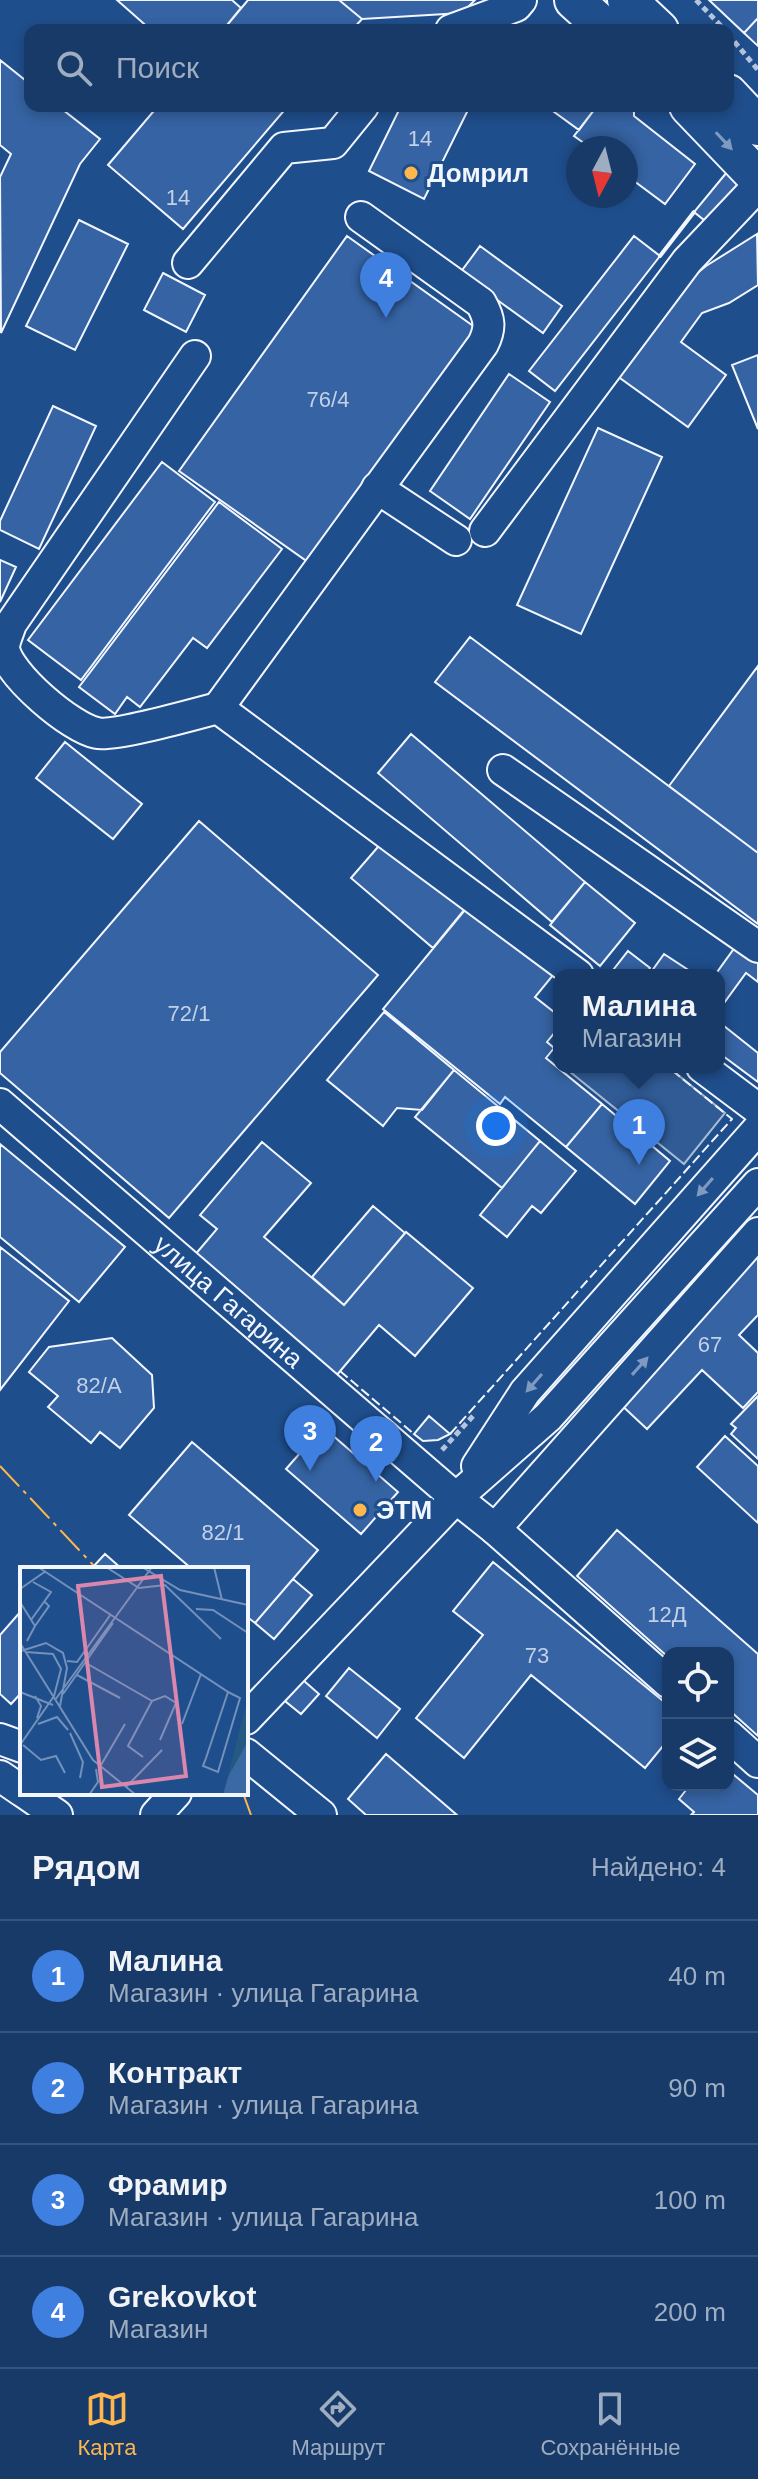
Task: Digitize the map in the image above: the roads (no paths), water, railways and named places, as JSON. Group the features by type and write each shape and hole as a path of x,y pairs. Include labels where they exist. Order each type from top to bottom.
{"main road":[{"path":"574,0 600,24"},
{"path":"627,0 653,24"},
{"path":"734,100 758,126"},
{"path":"695,112 758,178"}],"street":[{"path":"467,24 516,6 521,0"},
{"path":"188,263 284,148 333,143 358,112"},
{"path":"485,531 687,261 758,186"},
{"path":"195,356 11,624 4,646 10,667 22,681 80,728 99,734 218,708 483,344 489,332 489,317 481,303 361,217"},
{"path":"377,488 456,540"},
{"path":"218,708 570,969"},
{"path":"503,770 758,947"},
{"path":"710,1073 758,1109"},
{"name":"улица Гагарина","path":"0,1104 495,1529 662,1677"},
{"path":"456,1498 525,1392 758,1129"},
{"path":"248,1717 456,1498 548,1417 758,1184"},
{"path":"495,1529 758,1233"},
{"path":"0,1739 20,1746"},
{"path":"734,1740 758,1762"},
{"path":"248,1756 321,1815"},
{"path":"0,1776 20,1789"},
{"path":"28,1795 57,1815"},
{"path":"156,1815 174,1795"}],"place":[{"name":"Домрил","path":"411,173"},
{"name":"Grekovkot","path":"386,318"},
{"name":"Малина","path":"639,1165"},
{"name":"Фрамир","path":"310,1471"},
{"name":"Контракт","path":"376,1482"},
{"name":"ЭТМ","path":"360,1510"}]}
